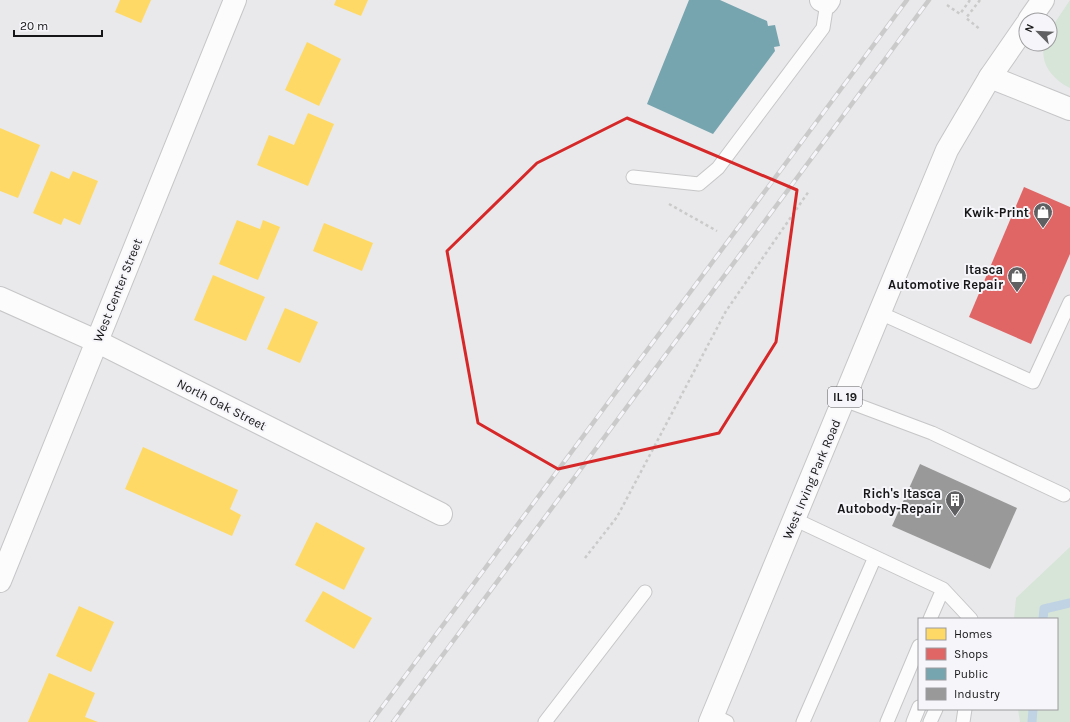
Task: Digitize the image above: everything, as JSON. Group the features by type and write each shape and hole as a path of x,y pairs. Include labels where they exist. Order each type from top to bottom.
{"street":[{"name":"West Center Street","path":"0,581 235,0"},
{"path":"1035,12 1043,0"},
{"name":"West Irving Park Road","path":"716,720 794,519 947,150 990,77 1018,37"},
{"path":"990,77 1070,109"},
{"name":"North Oak Street","path":"0,298 96,341 441,514"}],"lane":[{"path":"633,176 698,184 718,168 823,28 826,1"},
{"path":"880,313 1033,382 1070,302"},
{"path":"844,400 932,434 1064,495"},
{"path":"794,519 943,589 959,613 969,618"},
{"path":"803,722 875,557"},
{"path":"930,618 943,589"},
{"path":"545,722 645,592"},
{"path":"887,722 918,648"},
{"path":"913,722 918,710"},
{"path":"930,722 936,710"},
{"path":"964,722 965,710"}],"path":[{"path":"947,5 960,14 970,0"},
{"path":"980,0 966,18 981,30"},
{"path":"585,558 617,517 726,311 809,191"},
{"path":"666,202 717,231"}],"highlighted area":[{"path":"627,118 797,190 776,342 719,433 558,469 478,423 447,251 537,163"}],"shaded area":[{"path":"1070,0 1070,88 1053,76 1046,65 1044,58 1043,52 1058,52 1058,18"},
{"path":"1070,547 1070,722 1020,722 1018,710 1058,710 1058,618 1014,618 1016,598"}],"building: Homes":[{"path":"120,0 151,0 141,23 115,12"},
{"path":"336,0 368,0 361,16 334,5"},
{"path":"307,42 341,59 319,106 285,90"},
{"path":"308,113 334,124 308,186 257,165 269,135 294,145"},
{"path":"0,128 40,145 18,198 0,191"},
{"path":"51,171 69,179 73,171 98,181 80,225 64,218 61,225 33,213"},
{"path":"237,220 260,229 263,220 280,227 258,280 219,264"},
{"path":"324,223 373,243 362,271 313,251"},
{"path":"213,275 265,297 246,341 194,320"},
{"path":"285,308 318,322 300,363 267,349"},
{"path":"143,447 238,490 230,509 241,515 232,536 125,489"},
{"path":"316,522 365,548 344,590 295,565"},
{"path":"323,591 372,618 354,649 305,621"},
{"path":"79,606 114,622 91,672 56,656"},
{"path":"49,673 95,693 85,717 98,722 28,722"}],"building: Shops":[{"path":"1024,187 1070,207 1070,254 1031,344 969,317"}],"building: Public":[{"path":"689,0 720,0 767,21 768,26 775,25 780,46 774,47 775,51 713,134 647,104"}],"building: Industry":[{"name":"Rich's Itasca Autobody-Repair","path":"920,464 1017,508 990,569 892,526"}],"waterway":[{"path":"1043,618 1044,609 1070,603"},
{"path":"1032,722 1033,710"}],"railway":[{"path":"371,722 907,0"},
{"path":"393,722 929,0"}],"place":[{"name":"Kwik-Print","path":"1043,229"},
{"name":"Itasca Automotive Repair","path":"1017,293"},
{"name":"Rich's Itasca Autobody-Repair","path":"955,517"}]}
